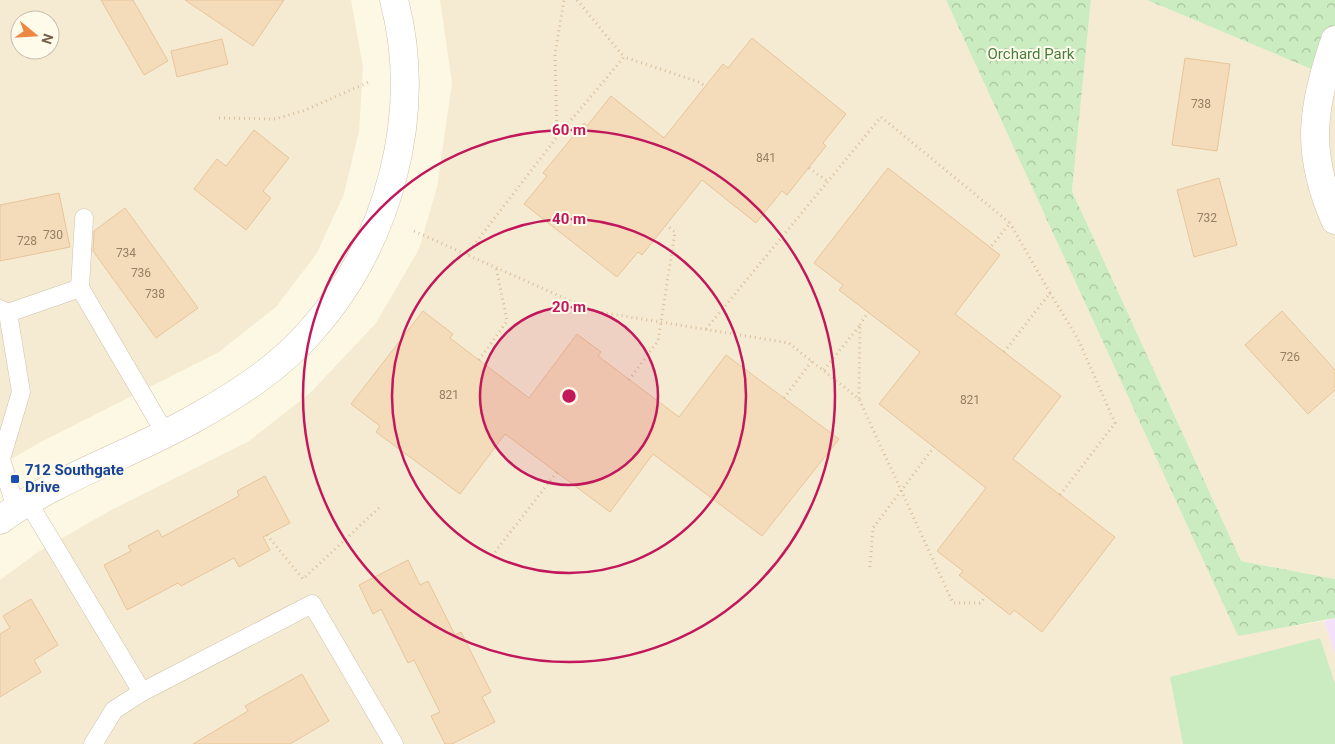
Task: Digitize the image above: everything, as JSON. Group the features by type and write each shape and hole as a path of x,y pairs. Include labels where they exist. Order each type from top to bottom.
{"street":[{"path":"15,510 105,461 196,418 254,383 310,333 333,303 368,243 386,203 398,156 404,110 404,63 394,0"},
{"path":"1335,40 1321,83 1315,110 1314,138 1318,165 1335,220"}],"lane":[{"path":"84,218 80,288 165,433"},
{"path":"80,288 4,311 21,392 0,459 15,510 142,692"},
{"path":"93,744 114,710 142,692 312,604 394,744"}],"path":[{"path":"557,137 555,54 564,0"},
{"path":"577,0 624,57 699,82 706,87"},
{"path":"467,254 557,137 624,57"},
{"path":"219,118 275,119 303,111 369,82"},
{"path":"706,329 881,117 1010,223 1078,339 1114,423 1060,495"},
{"path":"809,168 827,181"},
{"path":"990,248 1010,223"},
{"path":"629,380 658,341 675,232 666,224"},
{"path":"414,231 593,311 789,343 859,399"},
{"path":"479,360 507,320 496,267"},
{"path":"1004,352 1050,293"},
{"path":"824,370 868,312"},
{"path":"860,324 859,399 953,603 980,602 986,596"},
{"path":"784,398 812,361"},
{"path":"870,567 872,528 934,447"},
{"path":"495,552 557,472"},
{"path":"267,535 303,579 381,506"}],"shaded area":[{"path":"0,0 351,0 363,67 359,131 344,194 317,253 276,307 219,352 37,444 0,466"},
{"path":"440,0 946,0 1238,635 1324,621 1335,654 1335,744 0,744 0,580 38,552 113,509 249,441 310,393 376,323 419,249 437,187 452,83"},
{"path":"1091,0 1147,0 1335,79 1335,579 1241,561 1072,191"},
{"path":"1335,618 1335,654 1324,621"}],"green space":[{"name":"Orchard Park","path":"946,0 1091,0 1072,191 1241,561 1335,579 1335,618 1238,636"},
{"path":"1147,0 1335,0 1335,79"},
{"path":"1320,638 1335,684 1335,744 1183,744 1170,677"}],"building":[{"path":"101,0 133,0 168,61 144,75"},
{"path":"185,0 284,0 253,46"},
{"path":"752,38 846,114 823,143 826,146 787,195 782,191 756,223 702,180 642,255 638,252 617,277 524,204 547,176 543,173 584,123 587,126 611,96 664,138 723,64 728,68"},
{"path":"222,39 228,64 177,77 171,51"},
{"path":"1185,58 1230,64 1217,151 1172,145"},
{"path":"254,130 289,158 263,191 271,198 246,230 194,189 217,159 226,166"},
{"path":"888,168 1000,255 955,314 1061,396 1013,459 1115,537 1042,632 1014,610 1010,615 959,575 963,571 937,551 986,488 879,404 920,352 839,290 843,285 814,263"},
{"path":"1219,178 1237,245 1194,257 1177,190"},
{"path":"59,193 70,247 0,261 0,205"},
{"path":"125,208 198,308 156,338 93,251 94,231"},
{"path":"423,311 453,334 450,338 529,398 577,334 601,352 598,356 679,417 726,355 839,439 762,536 653,454 610,512 505,434 460,494 376,432 380,426 351,404"},
{"path":"1282,311 1335,370 1335,390 1308,414 1245,345"},
{"path":"265,476 290,523 263,537 270,550 239,567 234,558 181,586 178,583 127,610 104,565 131,551 128,546 158,530 162,537 239,496 237,491"},
{"path":"408,560 420,585 428,581 455,635 461,632 491,692 482,697 495,722 452,744 445,744 431,716 440,712 414,660 408,663 381,609 373,614 359,585"},
{"path":"31,599 58,645 34,660 41,672 0,697 0,634 10,628 3,616"},
{"path":"302,674 329,721 290,744 193,744 248,711 245,706"}],"place":[{"name":"712 Southgate Drive","path":"15,479"}]}
